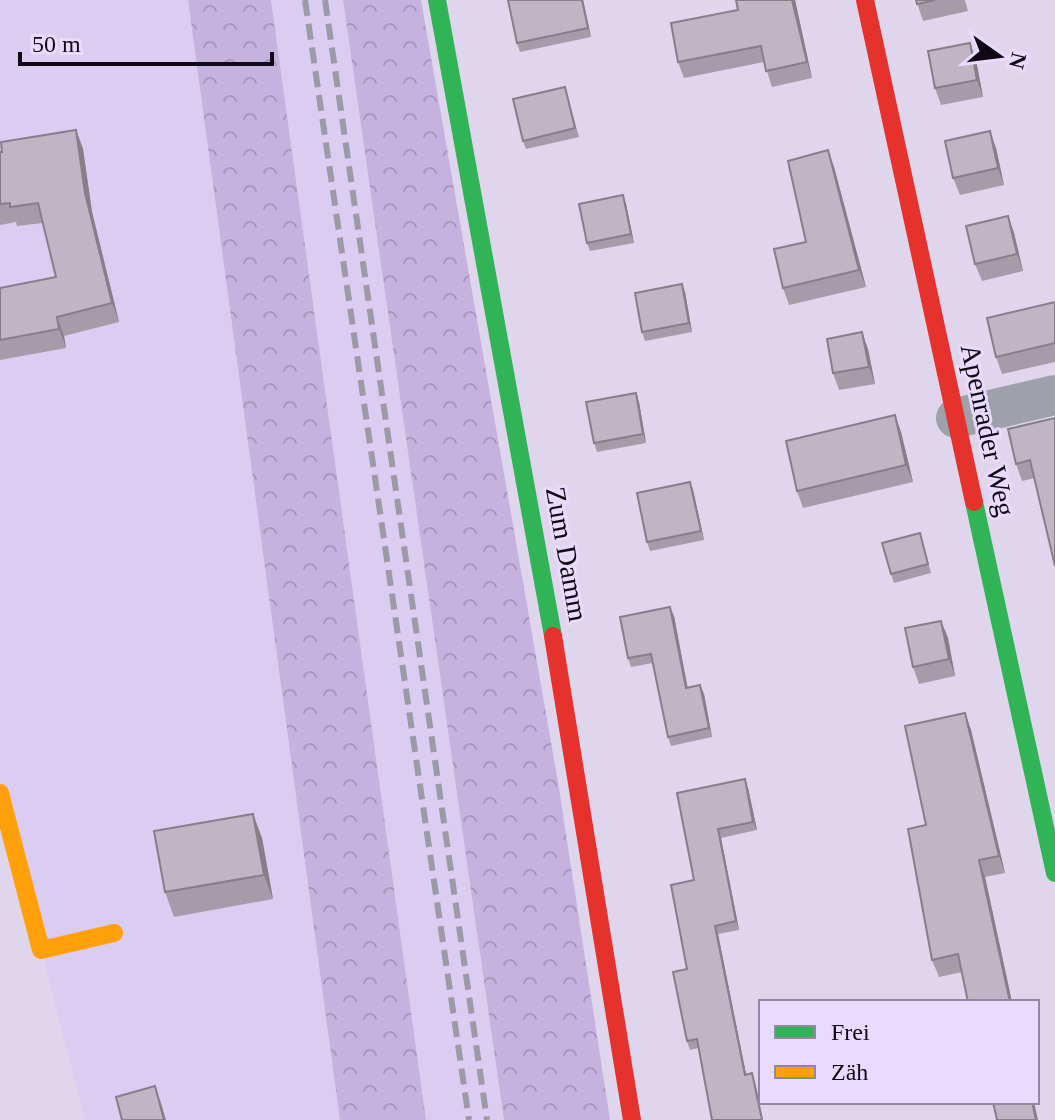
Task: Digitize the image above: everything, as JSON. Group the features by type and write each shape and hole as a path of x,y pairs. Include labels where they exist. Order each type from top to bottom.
{"street":[{"name":"Zum Damm","path":"437,0 572,739 632,1120"},
{"name":"Apenrader Weg","path":"865,0 1055,873"},
{"path":"956,418 1055,395"},
{"path":"0,793 41,950 114,933"}],"shaded area":[{"path":"0,0 188,0 340,1120 85,1120 0,789"},
{"path":"271,0 343,0 504,1120 426,1120"}],"green space":[{"path":"188,0 271,0 426,1120 340,1120"},
{"path":"343,0 421,0 558,782 610,1120 504,1120"}],"building":[{"path":"508,0 582,0 588,28 517,43"},
{"path":"736,0 792,0 807,62 766,71 761,46 678,62 671,23 738,10"},
{"path":"970,43 977,80 935,88 928,51"},
{"path":"565,87 575,128 523,141 513,99"},
{"path":"76,130 85,193 112,303 57,317 59,329 0,340 0,288 56,277 38,203 10,207 10,203 0,204 1,142"},
{"path":"990,131 998,168 953,178 945,141"},
{"path":"828,150 859,270 783,288 774,249 806,242 788,161"},
{"path":"623,195 631,234 587,243 579,204"},
{"path":"1008,216 1017,254 975,264 966,226"},
{"path":"682,284 689,323 642,332 635,293"},
{"path":"1055,302 1055,343 996,357 987,318"},
{"path":"862,332 869,367 833,373 827,339"},
{"path":"636,393 643,434 594,443 586,402"},
{"path":"895,415 906,465 797,491 786,441"},
{"path":"1055,418 1055,566 1030,460 1016,464 1008,429"},
{"path":"690,482 701,531 647,542 637,493"},
{"path":"920,533 928,564 891,574 882,543"},
{"path":"670,607 686,688 700,685 709,728 668,737 651,654 628,658 620,617"},
{"path":"941,621 949,659 913,667 905,628"},
{"path":"965,713 999,856 979,860 1010,1000 968,1000 958,954 932,960 908,829 926,825 905,726"},
{"path":"745,779 753,822 718,829 736,921 715,926 745,1075 752,1073 762,1120 712,1120 697,1039 687,1041 673,972 687,969 671,885 694,880 677,793"},
{"path":"253,814 264,875 165,892 154,831"},
{"path":"155,1086 164,1120 122,1120 116,1097"},
{"path":"993,1104 1032,1104 1036,1120 997,1120"}],"railway":[{"path":"305,0 469,1120"},
{"path":"325,0 487,1120"}],"traffic: fast":[{"path":"437,0 553,636"},
{"path":"974,502 1055,873"}],"traffic: slow":[{"path":"0,793 41,950 114,933"}],"traffic: jam":[{"path":"865,0 974,502"},
{"path":"553,636 632,1120"}]}
